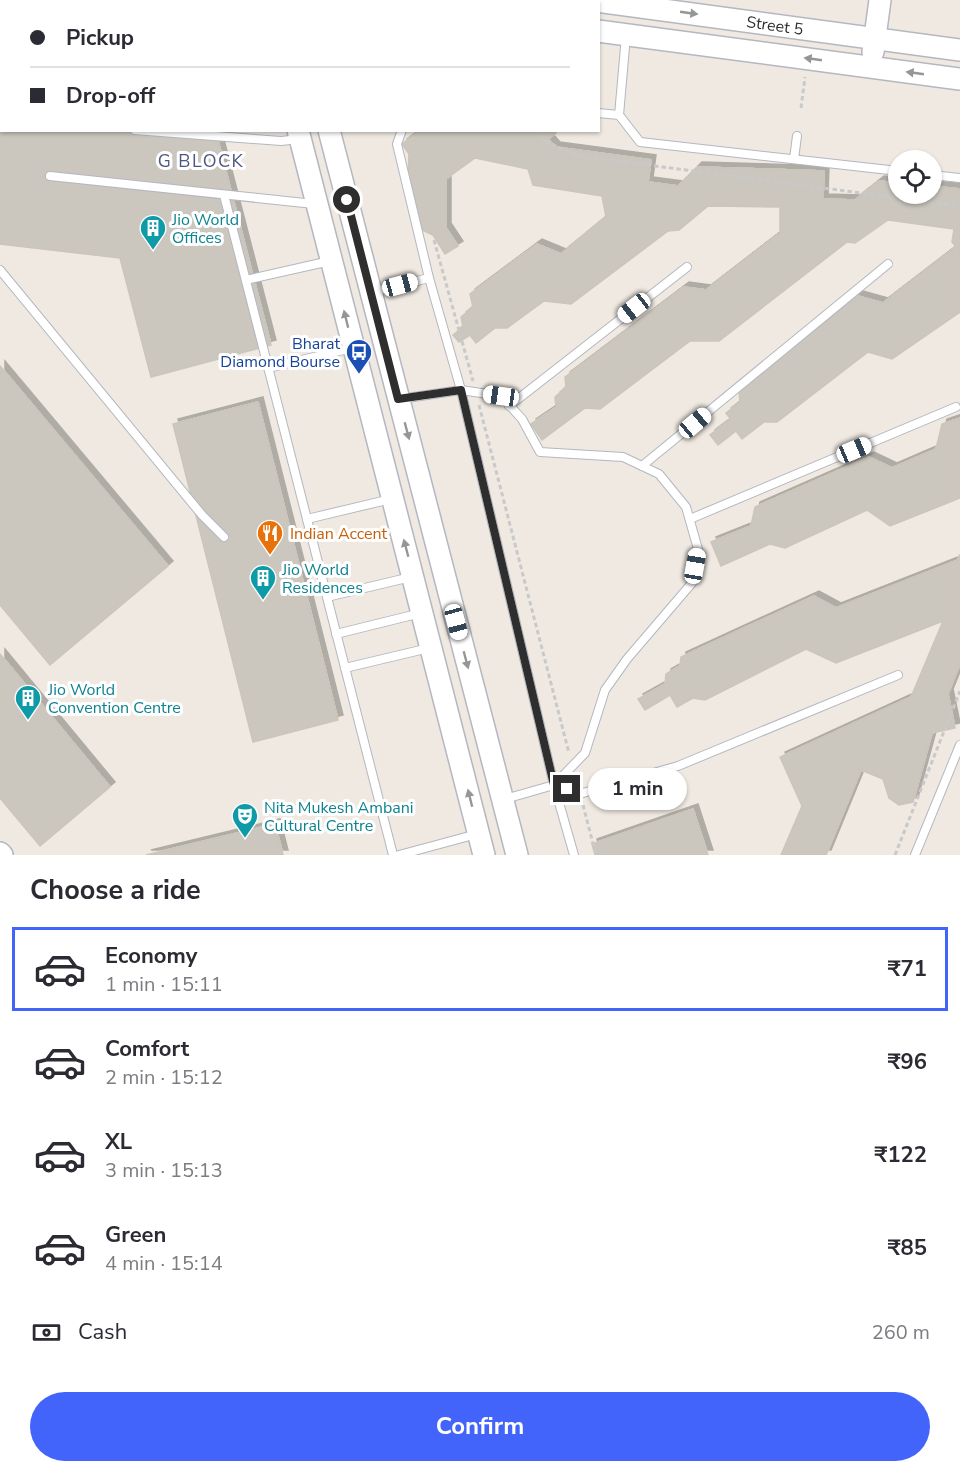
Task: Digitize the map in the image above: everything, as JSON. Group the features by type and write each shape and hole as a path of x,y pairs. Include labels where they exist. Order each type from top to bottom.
{"main road":[{"path":"871,67 880,0"},
{"name":"Street 5","path":"600,1 960,50"},
{"name":"Street 5","path":"600,35 626,34 960,79"},
{"path":"329,132 517,855"},
{"path":"299,134 484,855"}],"lane":[{"path":"626,34 619,115 639,142 888,170"},
{"path":"600,113 619,115"},
{"path":"162,132 281,141 299,134"},
{"path":"401,132 397,144 429,278 461,390 554,785 574,855"},
{"path":"794,159 797,136"},
{"path":"50,176 317,204"},
{"path":"942,176 960,178"},
{"path":"224,195 393,855"},
{"path":"246,280 332,261"},
{"path":"642,466 888,264"},
{"path":"509,406 687,267"},
{"path":"0,270 202,514 224,537"},
{"path":"371,293 429,278"},
{"path":"268,368 354,347"},
{"path":"398,399 461,390 501,396 522,419 540,452 623,457 659,474 686,507 698,549 692,583 627,659 605,690 585,753 554,785 503,800"},
{"path":"690,519 956,407"},
{"path":"307,519 393,498"},
{"path":"327,597 413,577"},
{"path":"336,634 422,613"},
{"path":"345,668 431,647"},
{"path":"554,785 583,794 678,766 898,675"},
{"path":"915,855 960,745"},
{"path":"399,855 479,834"}],"path":[{"path":"801,108 808,58"},
{"path":"536,132 549,143 579,156 960,206"},
{"path":"435,240 573,765"},
{"path":"895,855 960,691"},
{"path":"580,792 596,855"}],"building":[{"name":"Jio World Offices","path":"0,132 216,133 271,345 151,377 120,258 0,244"},
{"path":"418,132 555,132 548,139 555,147 651,160 648,182 678,186 697,167 824,171 823,199 855,200 879,181 888,182 888,204 942,204 942,187 960,189 960,312 892,359 868,352 777,422 764,422 742,439 736,431 718,445 710,435 731,419 726,413 740,402 739,391 858,296 883,303 956,247 952,242 954,229 888,220 855,243 847,242 719,341 690,341 600,409 585,408 542,440 531,424 556,407 555,397 566,387 565,377 684,287 706,290 780,233 780,207 708,206 679,230 668,231 571,304 544,301 507,328 495,328 476,343 470,335 459,342 453,335 463,327 461,317 473,307 470,294 537,244 561,254 606,217 602,196 533,185 528,169 475,158 446,179 446,228 458,246 445,254 433,235 422,230 408,180 409,154 402,144"},
{"path":"0,366 168,566 50,665 0,605"},
{"name":"Jio World Residences","path":"258,402 338,720 253,742 173,424"},
{"path":"960,418 960,498 890,526 867,510 785,548 770,544 721,566 711,542 751,526 755,507 869,457 892,468 936,449 942,424"},
{"path":"960,554 960,664 948,694 955,728 932,733 913,802 899,805 889,798 883,779 861,770 826,855 781,855 802,806 780,757 911,697 943,621 836,663 806,649 705,700 693,698 677,707 670,695 645,710 638,699 665,684 666,674 680,666 681,657 814,596 836,608 958,560"},
{"name":"Jio World Convention Centre","path":"0,654 110,787 40,846 0,798"},
{"path":"693,809 708,855 595,855 592,844"},
{"name":"Nita Mukesh Ambani Cultural Centre","path":"275,824 283,855 146,855"}],"place":[{"name":"Jio World Offices","path":"153,251"},
{"name":"Bharat Diamond Bourse","path":"359,375"},
{"name":"Indian Accent","path":"270,556"},
{"name":"Jio World Residences","path":"263,601"},
{"name":"Jio World Convention Centre","path":"28,721"},
{"name":"Nita Mukesh Ambani Cultural Centre","path":"245,839"}],"district":[{"name":"G BLOCK","path":"201,161"}],"route":[{"path":"347,200 398,399 461,390 554,785 567,789"}]}
